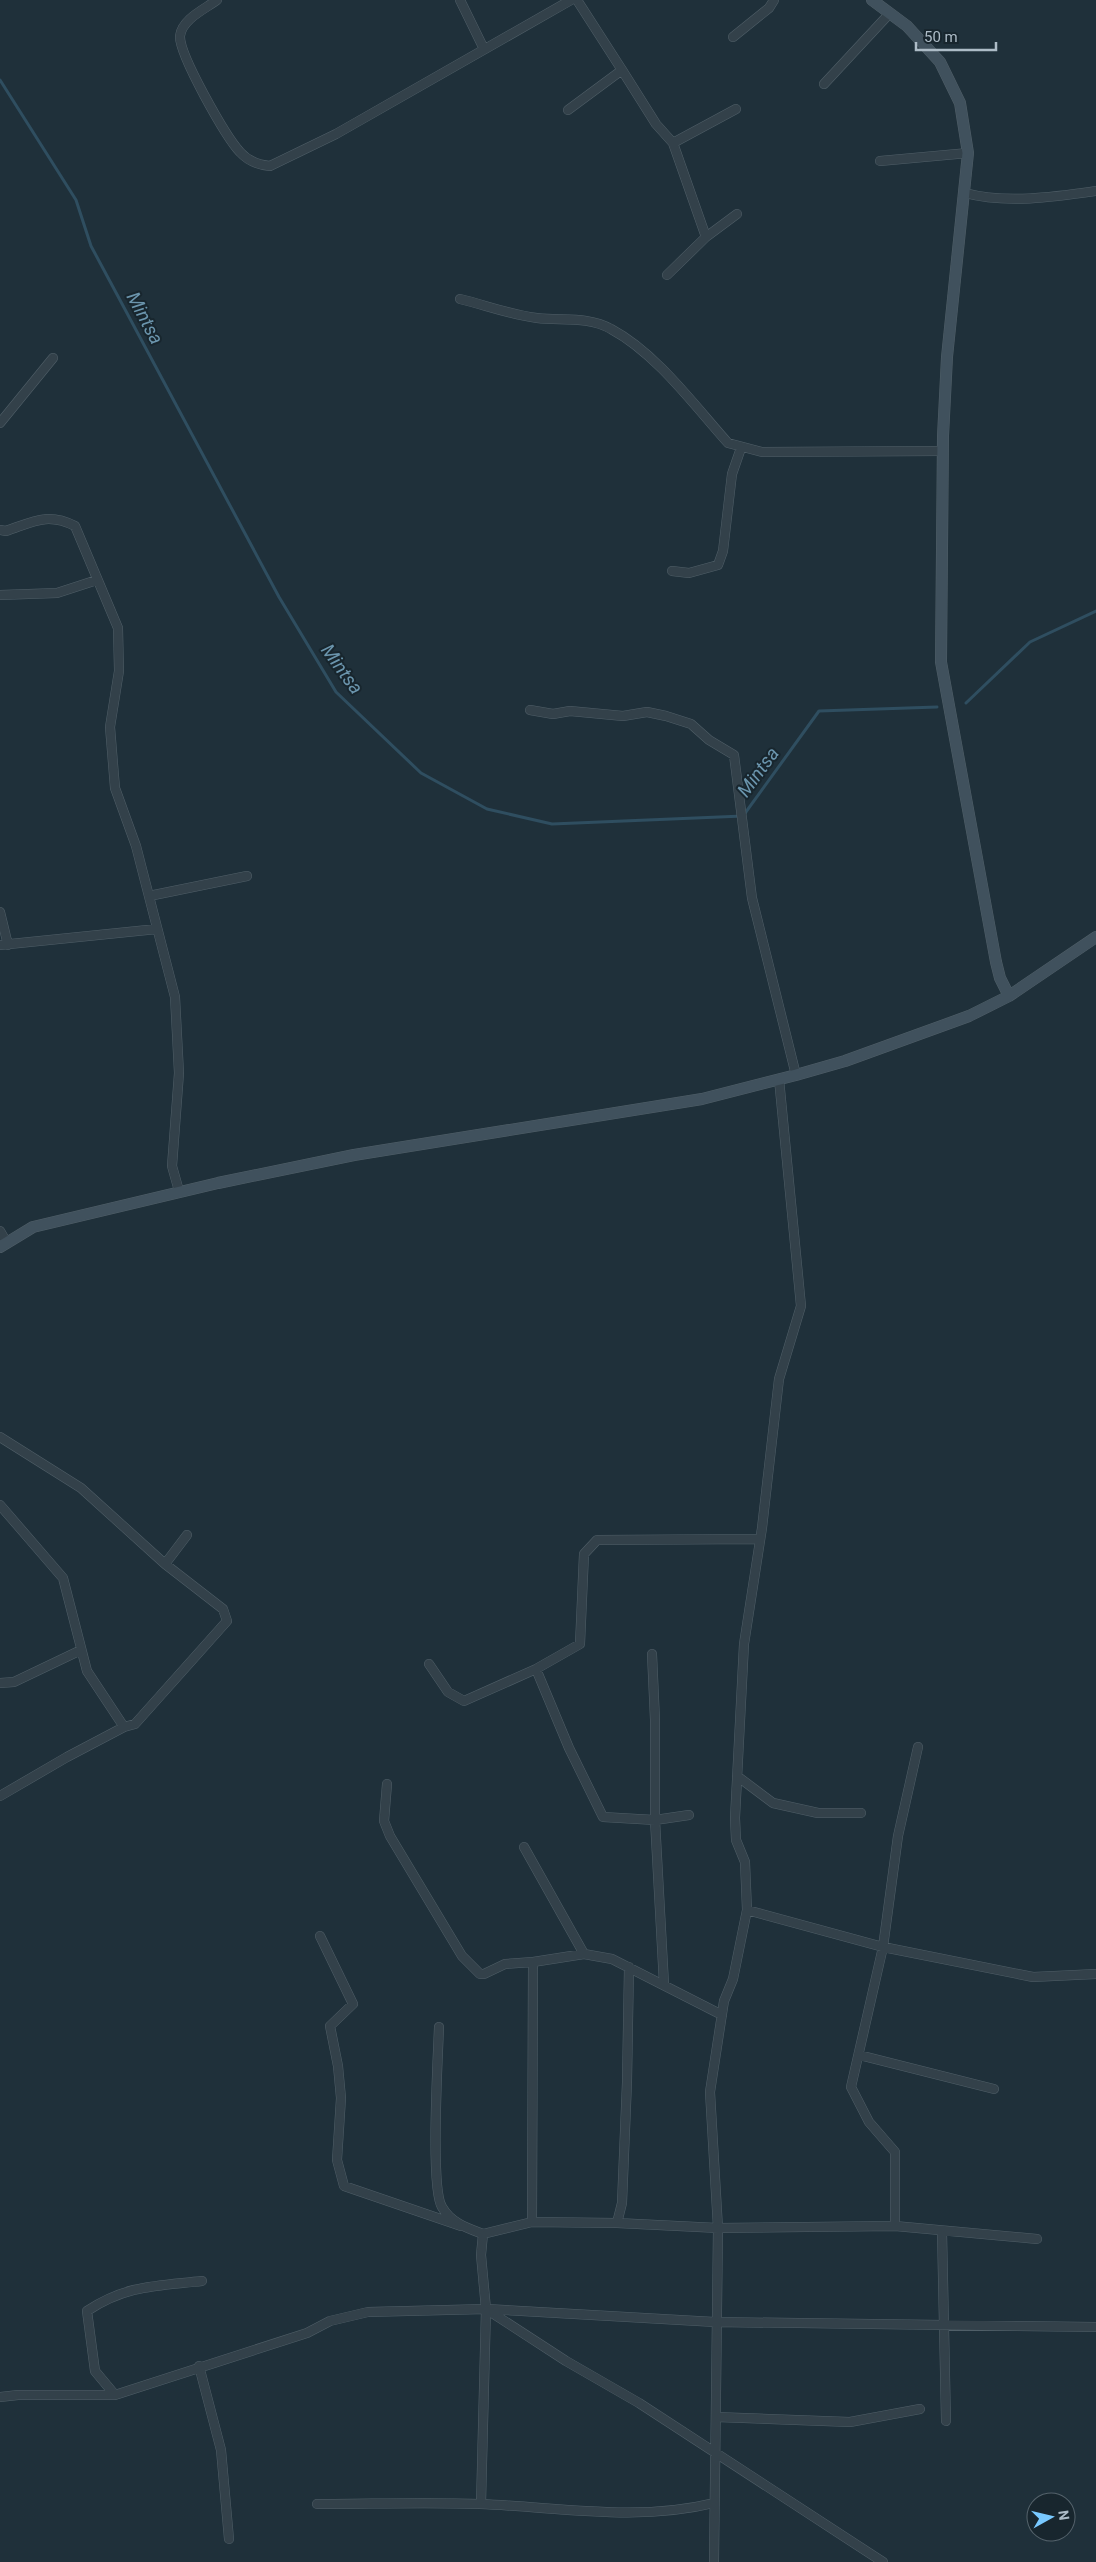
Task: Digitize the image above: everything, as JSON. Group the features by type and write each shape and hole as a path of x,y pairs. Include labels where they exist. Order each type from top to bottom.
{"main road":[{"path":"872,0 907,26 940,62 960,103 968,153 948,358 942,451 941,662 996,962 1000,978 1009,996"},
{"path":"4,1245 33,1227 179,1191 354,1155 702,1099 796,1075 845,1061 956,1021 1009,996 1096,937"}],"street":[{"path":"218,0 185,23 180,36 186,59 240,152 258,165 270,166 336,134 571,0"},
{"path":"460,0 484,49"},
{"path":"577,0 656,124 673,143 706,237"},
{"path":"733,37 769,8 774,0"},
{"path":"824,84 890,13"},
{"path":"568,110 622,70"},
{"path":"673,143 736,109"},
{"path":"880,161 968,153"},
{"path":"965,192 980,197 1032,198 1096,191"},
{"path":"667,275 706,237 737,214"},
{"path":"460,299 536,318 584,320 611,329 639,349 668,375 728,443 741,448 762,452 942,451"},
{"path":"0,423 53,358"},
{"path":"672,571 689,573 718,565 723,551 732,474 741,448"},
{"path":"0,530 6,531 45,518 60,518 75,526 118,628 119,671 110,727 115,788 136,846 175,997 179,1073 172,1166 179,1191"},
{"path":"0,595 57,593 97,580"},
{"path":"530,710 553,714 570,711 623,716 647,712 666,716 691,724 709,740 734,755 752,898 796,1075"},
{"path":"148,896 247,876"},
{"path":"0,912 4,945 157,929"},
{"path":"714,2562 714,2503 717,2454 715,2322 718,2228 710,2092 722,2015 733,1979 747,1910 745,1862 736,1840 734,1818 738,1776 744,1644 760,1539 779,1379 801,1306 779,1079"},
{"path":"0,1231 4,1245"},
{"path":"0,1437 81,1488 165,1564 223,1609 227,1621 135,1724 124,1727 67,1757 0,1796"},
{"path":"0,1505 36,1550 63,1578 87,1670 124,1727"},
{"path":"165,1564 187,1535"},
{"path":"429,1664 448,1692 464,1701 536,1669 580,1644 584,1554 597,1540 760,1539"},
{"path":"0,1683 14,1682 81,1650"},
{"path":"652,1654 656,1720 655,1820 664,1984"},
{"path":"536,1669 568,1748 603,1817 655,1820 690,1815"},
{"path":"896,2226 895,2152 869,2122 851,2087 882,1947 898,1836 918,1748"},
{"path":"738,1776 773,1803 818,1813 861,1813"},
{"path":"387,1784 384,1821 390,1836 462,1956 480,1974 505,1964 533,1962 584,1954 612,1960 629,1967 722,2015"},
{"path":"524,1847 584,1954"},
{"path":"747,1910 882,1947 1033,1977 1096,1974"},
{"path":"320,1936 353,2004 330,2026 338,2066 341,2098 337,2160 344,2186 483,2234 532,2222 617,2223 718,2228 896,2226 1037,2239"},
{"path":"532,2222 533,1962"},
{"path":"617,2223 622,2203 628,2082 629,1967"},
{"path":"440,2027 437,2088 437,2180 441,2206 461,2226"},
{"path":"859,2055 994,2089"},
{"path":"942,2231 946,2421"},
{"path":"481,2504 486,2309 481,2255 483,2234"},
{"path":"115,2396 95,2371 86,2311 104,2299 130,2289 202,2281"},
{"path":"486,2309 566,2361 639,2403 882,2562"},
{"path":"0,2398 18,2394 115,2396 199,2366 307,2333 330,2321 368,2312 486,2309 715,2322 1096,2327"},
{"path":"199,2366 221,2450 229,2539"},
{"path":"716,2417 850,2422 920,2409"},
{"path":"318,2504 481,2504 589,2513 686,2510 714,2503"}],"waterway":[{"name":"Mintsa","path":"0,80 76,200 91,246 279,597 336,692 421,773 487,809 552,824 743,816 819,711 937,707"},
{"name":"Mintsa","path":"966,703 1030,642 1096,611"}]}
